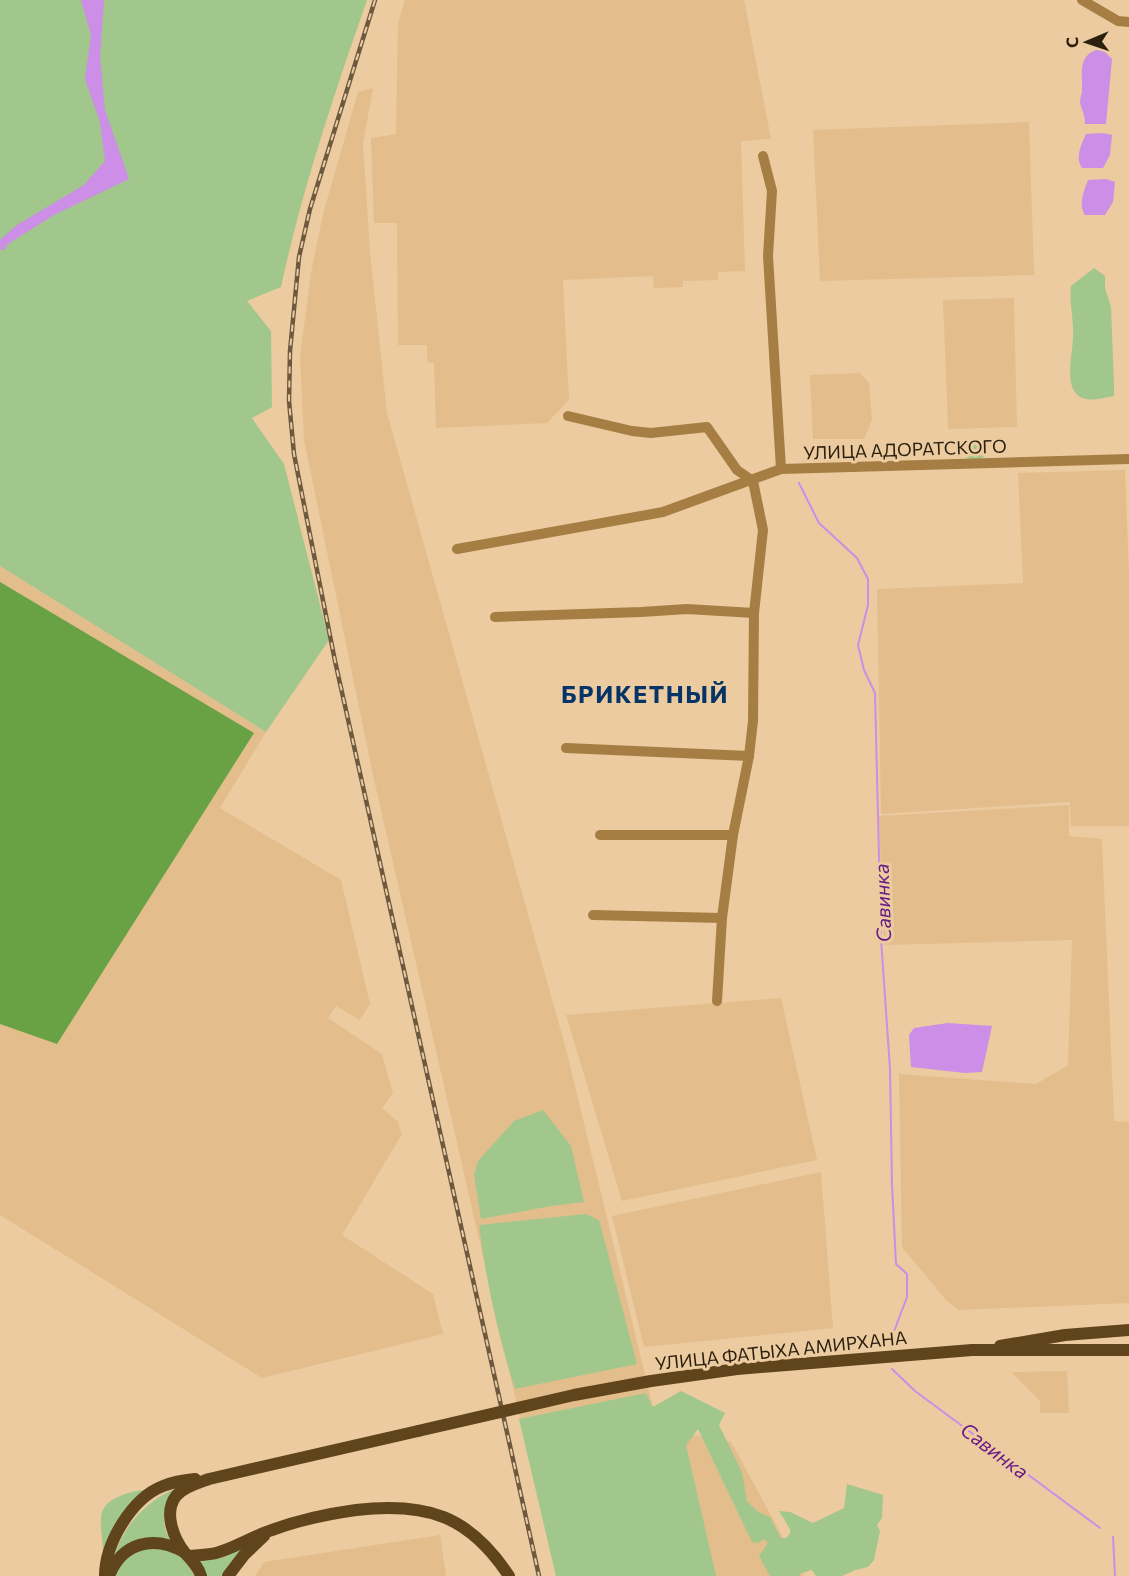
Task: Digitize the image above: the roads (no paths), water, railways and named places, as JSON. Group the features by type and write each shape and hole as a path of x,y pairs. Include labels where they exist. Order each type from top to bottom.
{"main road":[{"name":"УЛИЦА ФАТЫХА АМИРХАНА","path":"209,1479 574,1395 651,1381 737,1369 972,1350 1065,1335 1129,1330"},
{"name":"УЛИЦА ФАТЫХА АМИРХАНА","path":"972,1350 1129,1350"},
{"path":"107,1576 105,1561 122,1522 137,1505 163,1486 193,1479 209,1479"},
{"path":"201,1576 196,1564 187,1554 171,1526 171,1506 176,1496 188,1486 209,1479"},
{"path":"107,1576 128,1550 142,1544 157,1542 172,1545 187,1554 218,1552 269,1531 337,1512 386,1506 413,1508 445,1517 479,1539 496,1557 509,1576"},
{"path":"228,1576 244,1555 269,1531"}],"street":[{"path":"1082,0 1118,21 1129,22"},
{"name":"УЛИЦА АДОРАТСКОГО","path":"762,156 772,191 768,256 781,470 1129,459"},
{"path":"568,416 632,431 651,433 707,427 738,471 753,481 763,530 754,613 753,721 749,756 733,835 723,918 717,1001"},
{"path":"457,549 663,512 781,470"},
{"path":"495,617 687,609 754,613"},
{"path":"566,748 749,756"},
{"path":"600,835 733,835"},
{"path":"593,915 723,918"}],"waterway":[{"path":"0,248 4,249 8,242"},
{"name":"Савинка","path":"799,483 819,523 857,558 868,579 868,605 858,645 864,670 875,693 881,939 890,1069 896,1264 907,1274 907,1297 890,1342"},
{"name":"Савинка","path":"892,1369 915,1391 1100,1528"},
{"name":"Савинка","path":"1113,1537 1115,1576"}],"railway":[{"path":"375,0 310,209 299,257 290,351 289,401 294,454 335,661 539,1576"}],"district":[{"name":"БРИКЕТНЫЙ","path":"645,693"}]}
